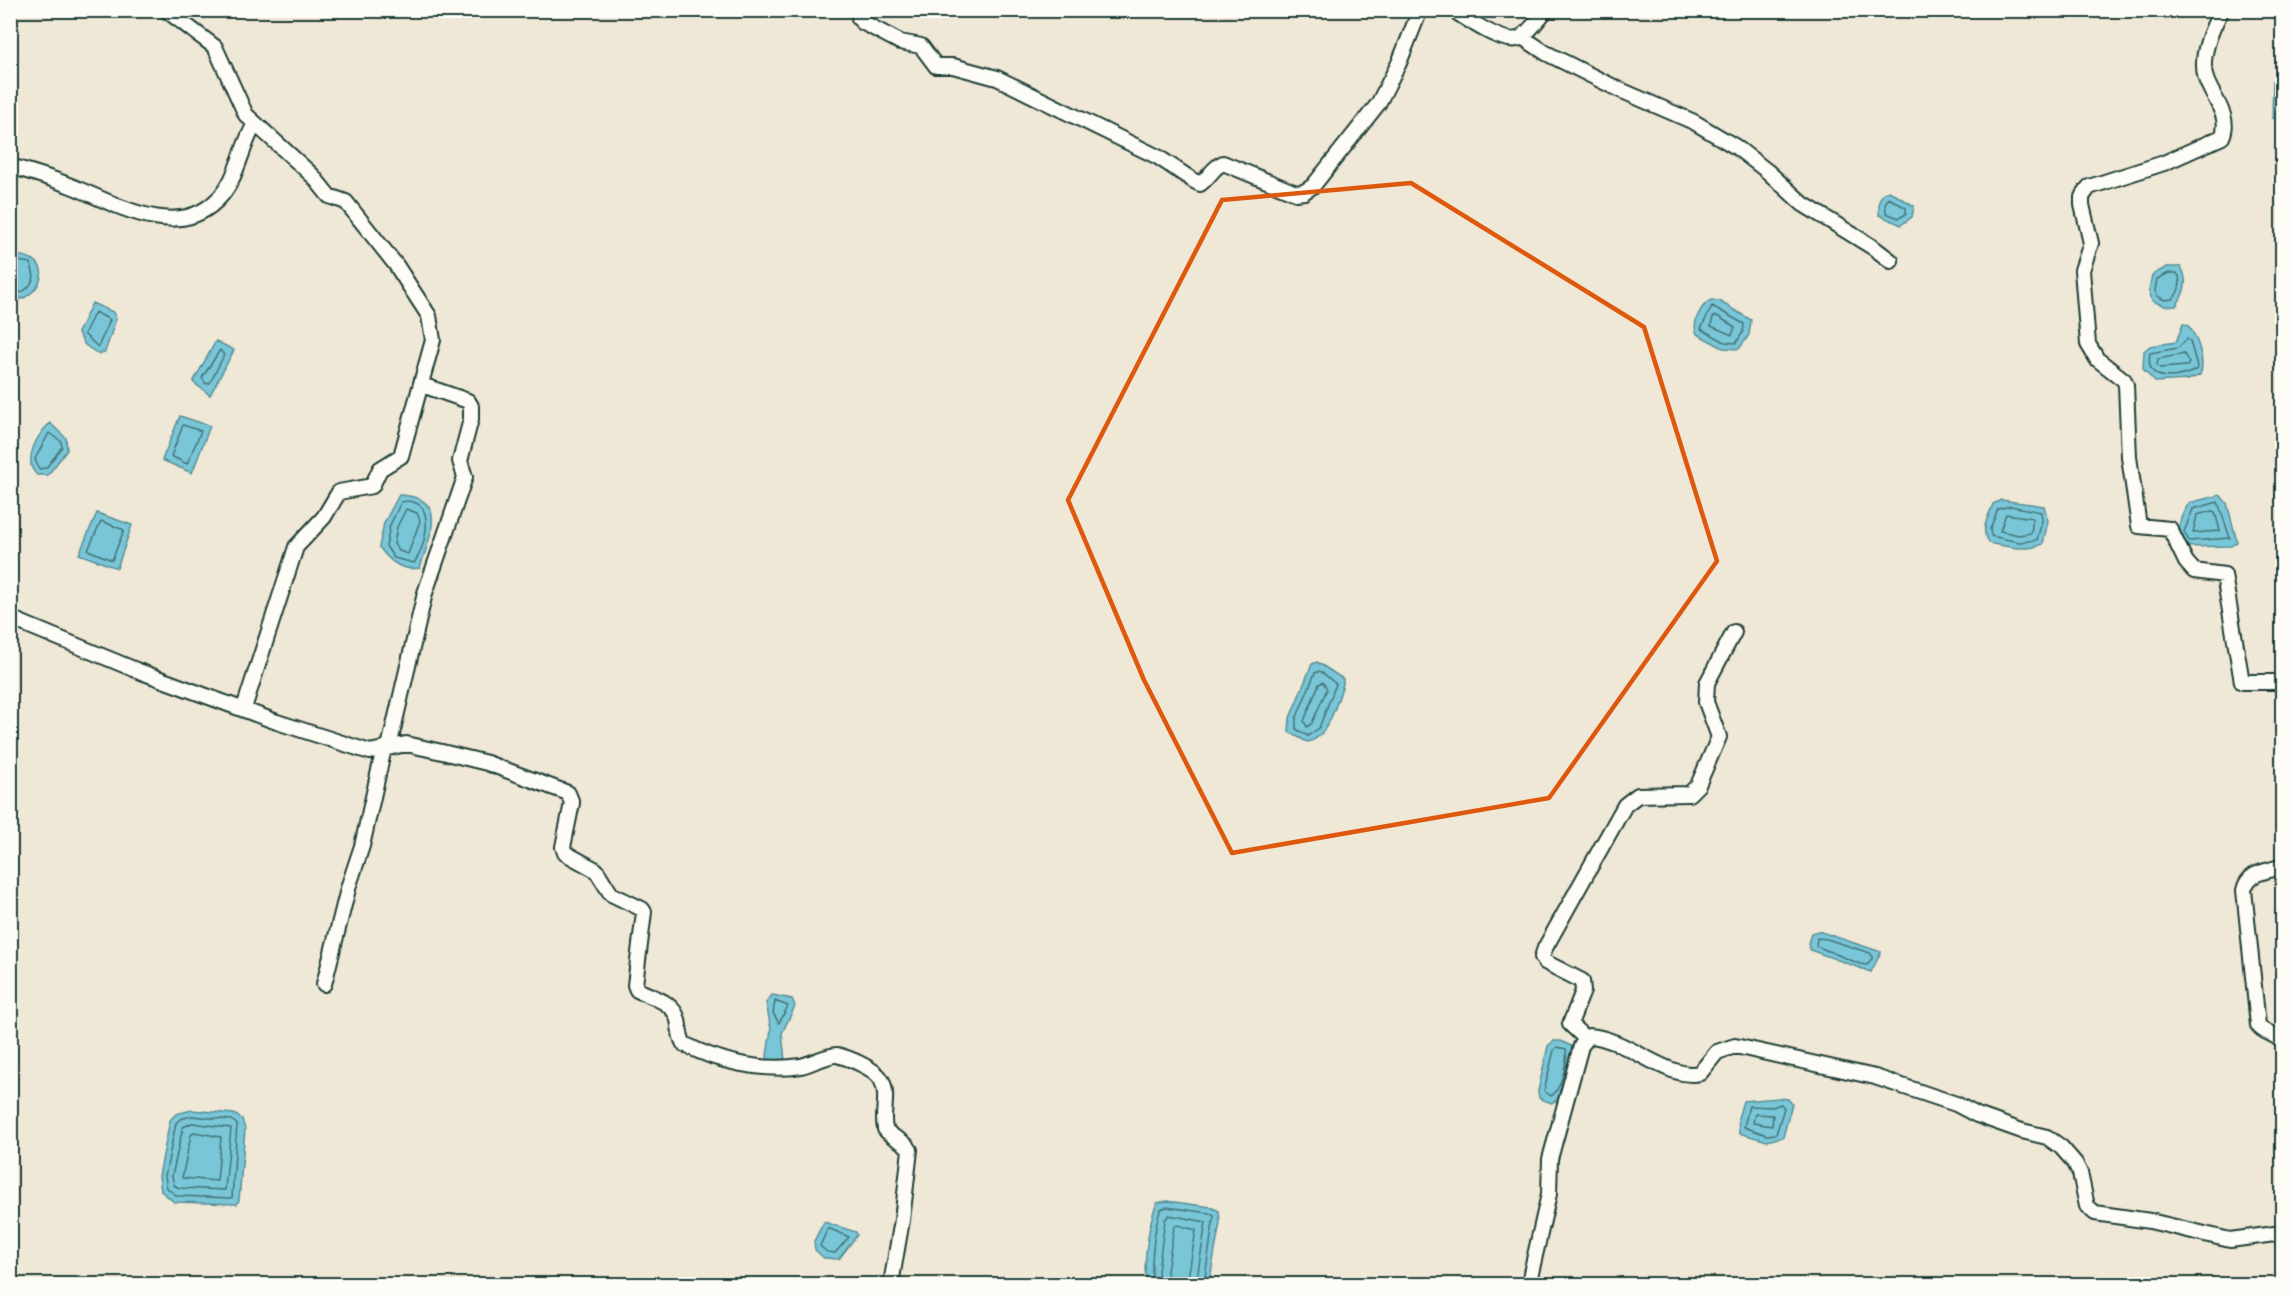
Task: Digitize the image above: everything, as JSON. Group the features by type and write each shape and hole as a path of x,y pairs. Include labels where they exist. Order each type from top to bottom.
{"street":[{"path":"165,10 215,47 246,115 313,176 329,196 346,202 396,265 422,304 433,327 434,340 401,456 380,469 372,486 339,492 324,517 296,547 244,708"},
{"path":"860,10 859,18 862,22 900,42 921,46 936,66 953,66 997,78 1158,157 1200,184 1207,180 1218,165 1223,163 1296,193 1304,192 1313,186 1378,104 1399,63 1420,10"},
{"path":"1453,10 1500,37 1514,40 1522,37 1546,10"},
{"path":"2222,10 2205,52 2205,71 2222,113 2226,131 2223,137 2164,163 2089,187 2084,193 2082,206 2091,243 2082,270 2088,344 2097,359 2124,380 2126,385 2129,457 2139,526 2170,530 2186,562 2194,571 2224,575 2242,682 2283,682"},
{"path":"1522,37 1546,53 1618,89 1694,122 1736,147 1767,171 1803,204 1891,261"},
{"path":"10,166 70,186 129,211 156,218 188,217 216,202 221,196 237,166 244,143 255,124"},
{"path":"324,984 349,885 362,846 425,593 465,477 460,461 471,419 471,406 468,401 422,385"},
{"path":"10,618 115,662 277,722 370,752 405,744 487,763 568,793 572,803 564,847 565,853 596,870 611,894 642,909 644,924 635,985 637,990 670,1005 676,1014 680,1037 684,1044 742,1064 800,1066 837,1055 873,1071 880,1078 886,1094 885,1129 894,1138 906,1144 910,1150 902,1220 891,1284"},
{"path":"1586,1038 1570,1024 1583,991 1582,981 1545,962 1542,957 1545,948 1625,805 1638,795 1689,794 1698,785 1719,737 1706,702 1707,683 1734,632"},
{"path":"2283,866 2251,876 2244,890 2258,1025 2262,1030 2278,1037 2283,1042"},
{"path":"1586,1038 1595,1036 1634,1049 1665,1068 1686,1075 1700,1073 1717,1052 1735,1046 1875,1077 1956,1104 1977,1115 2022,1131 2047,1137 2061,1147 2075,1163 2080,1173 2087,1206 2095,1213 2150,1221 2230,1240 2283,1233"},
{"path":"1531,1273 1549,1194 1550,1159 1578,1056 1586,1038"}],"highlighted area":[{"path":"1411,183 1644,327 1717,561 1549,798 1232,853 1144,680 1068,500 1222,200"}],"water":[{"path":"2273,81 2282,81 2282,119 2272,118"},
{"path":"1889,191 1914,206 1912,217 1901,225 1879,215 1879,201 1883,193"},
{"path":"10,255 27,257 37,263 41,270 36,288 29,295 20,299 11,300"},
{"path":"2167,267 2181,267 2185,277 2184,292 2176,306 2165,306 2152,301 2149,290 2152,275"},
{"path":"1711,300 1719,301 1751,320 1749,335 1739,349 1723,348 1697,334 1695,325 1698,315"},
{"path":"92,303 113,312 116,319 105,352 98,354 85,345 78,333"},
{"path":"2183,324 2188,325 2200,349 2202,369 2200,375 2188,380 2155,382 2143,369 2144,351 2150,346 2176,342"},
{"path":"216,341 234,350 210,395 193,382"},
{"path":"180,416 210,426 192,473 162,460"},
{"path":"50,423 66,438 67,450 48,475 37,475 31,463 33,448 40,434"},
{"path":"399,495 415,497 431,510 431,531 420,568 407,568 396,564 379,547 384,523"},
{"path":"2220,495 2227,503 2237,542 2231,546 2185,547 2179,530 2182,515 2189,503"},
{"path":"2001,500 2044,506 2048,521 2043,544 2022,548 1988,543 1985,533 1986,524 1993,504"},
{"path":"97,513 132,525 117,568 79,554"},
{"path":"1317,662 1343,679 1343,684 1331,719 1321,734 1307,742 1289,732 1290,718 1312,664"},
{"path":"1818,931 1881,952 1871,972 1810,950 1808,944 1811,933"},
{"path":"772,995 792,999 795,1006 782,1033 785,1061 775,1063 768,1060 767,1056 771,1029 766,1003"},
{"path":"1554,1041 1561,1041 1573,1047 1573,1054 1571,1070 1562,1094 1551,1103 1539,1098 1538,1091 1548,1046"},
{"path":"1788,1099 1792,1104 1783,1137 1767,1141 1739,1133 1738,1118 1743,1101"},
{"path":"192,1110 234,1114 242,1119 245,1129 237,1204 174,1202 161,1191 159,1176 170,1120 176,1114"},
{"path":"1167,1201 1211,1207 1219,1211 1220,1223 1209,1284 1146,1282 1146,1253 1151,1220 1157,1203"},
{"path":"824,1222 856,1232 857,1235 839,1259 824,1258 815,1250 814,1241"}]}
